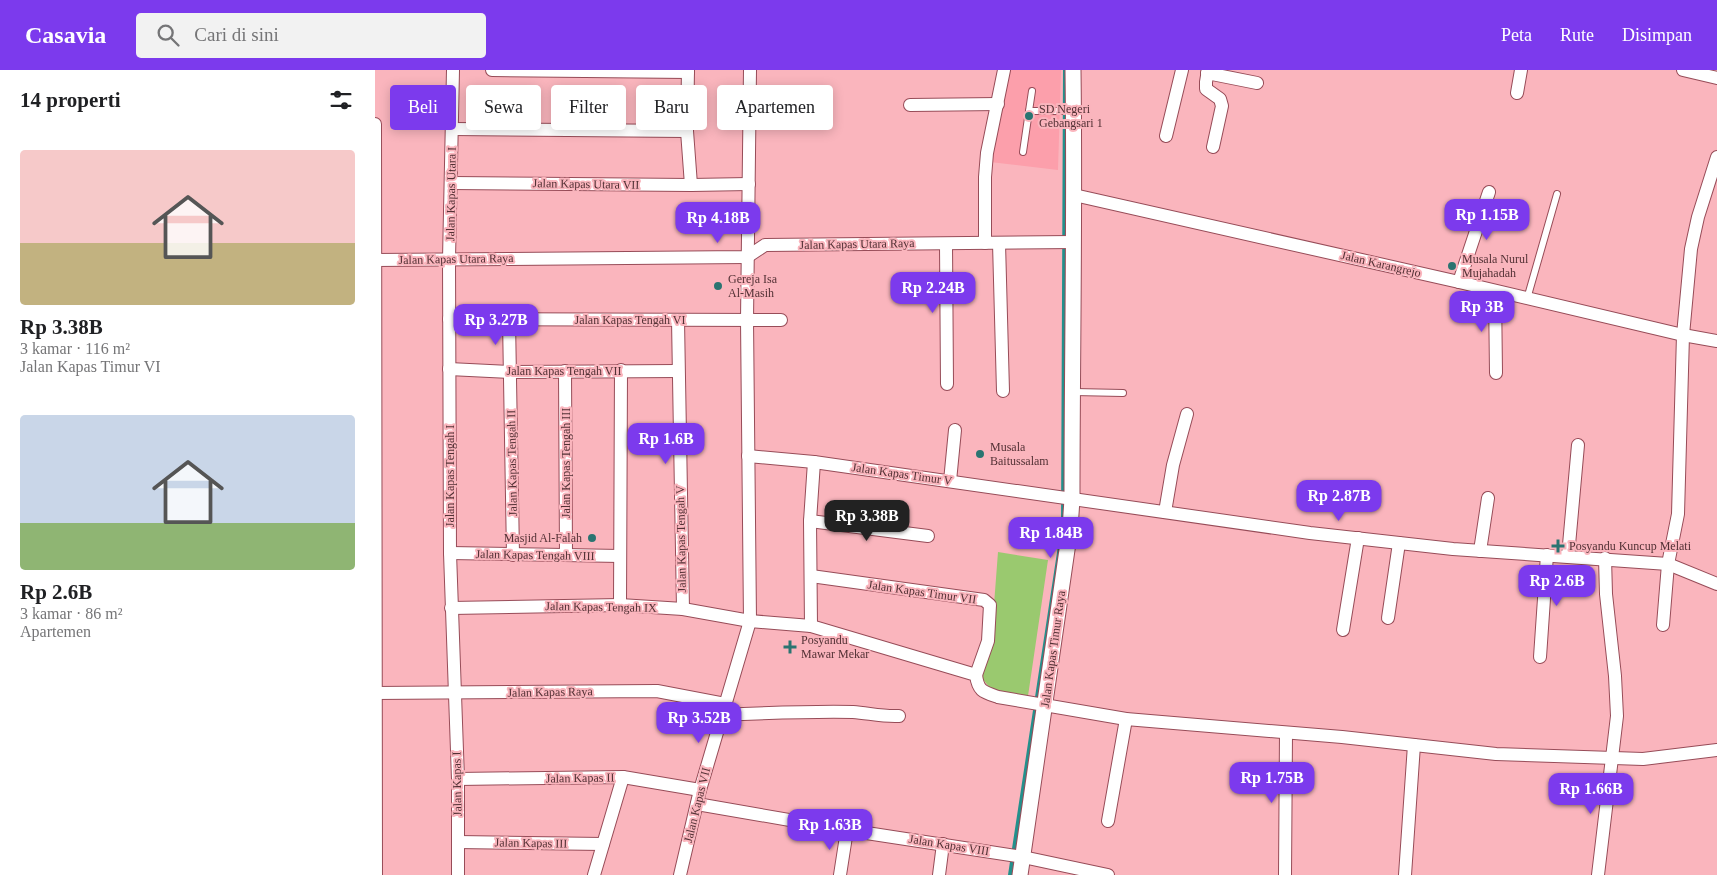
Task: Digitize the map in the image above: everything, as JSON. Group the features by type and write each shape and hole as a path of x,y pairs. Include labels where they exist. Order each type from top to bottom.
{"street":[{"name":"Jalan Kapas Utara I","path":"453,70 453,85"},
{"path":"492,70 688,71 687,131 691,185"},
{"name":"Jalan Kapas VII","path":"680,875 700,790 750,621 747,257 750,70"},
{"path":"985,243 987,152 1004,70"},
{"name":"Jalan Kapas Timur Raya","path":"1021,875 1021,857 1043,704 1071,529 1072,392 1066,242 1074,195 1067,111 1073,70"},
{"path":"1166,136 1181,70"},
{"path":"1517,94 1521,70"},
{"path":"1683,70 1700,72 1717,78"},
{"path":"1213,147 1222,106 1220,99 1206,90 1205,82 1208,71 1257,83"},
{"path":"910,105 998,104"},
{"path":"375,124 376,875"},
{"path":"456,129 687,131"},
{"name":"Jalan Kapas Utara I","path":"449,259 452,130"},
{"path":"1663,625 1668,564 1678,514 1683,335 1694,232 1717,157"},
{"name":"Jalan Kapas Utara VII","path":"452,183 749,184"},
{"path":"1459,282 1489,192"},
{"name":"Jalan Karangrejo","path":"1074,195 1683,335 1717,341"},
{"name":"Jalan Kapas Utara Raya","path":"375,260 747,257 765,246 1066,242"},
{"path":"999,243 1003,391"},
{"path":"946,244 947,384"},
{"name":"Jalan Kapas Tengah I","path":"449,259 450,554 455,693"},
{"path":"1495,292 1496,373"},
{"name":"Jalan Kapas Tengah VI","path":"449,319 781,320"},
{"name":"Jalan Kapas Tengah II","path":"509,320 513,555"},
{"name":"Jalan Kapas Tengah V","path":"677,320 683,609"},
{"name":"Jalan Kapas Tengah VII","path":"449,369 511,372 678,370"},
{"path":"620,604 621,370"},
{"name":"Jalan Kapas Tengah III","path":"565,372 566,555"},
{"path":"1165,512 1173,465 1187,414"},
{"path":"950,481 955,430"},
{"path":"1568,556 1578,445"},
{"name":"Jalan Kapas Timur V","path":"748,456 813,462 1399,543 1480,551 1605,558 1668,564 1717,584"},
{"path":"811,626 810,521 813,462"},
{"path":"1480,551 1487,498"},
{"path":"810,521 928,536"},
{"path":"1343,630 1358,538"},
{"path":"1388,618 1399,543"},
{"name":"Jalan Kapas Tengah VIII","path":"450,554 620,556"},
{"path":"1540,657 1547,555"},
{"path":"1598,875 1617,716 1615,676 1606,594 1605,558"},
{"name":"Jalan Kapas Timur VII","path":"811,576 984,600 991,606 988,641 976,675"},
{"name":"Jalan Kapas Tengah IX","path":"451,608 620,604 683,609 750,621 811,626 976,675"},
{"path":"976,675 977,685 984,692 998,697 1127,719 1496,754 1643,759 1717,750"},
{"name":"Jalan Kapas Raya","path":"375,693 657,691 723,709 854,712 884,717 899,716"},
{"name":"Jalan Kapas I","path":"455,693 458,779 458,875"},
{"path":"1108,821 1127,719"},
{"path":"1285,875 1286,733"},
{"path":"1405,875 1414,745"},
{"path":"594,875 623,777"},
{"name":"Jalan Kapas II","path":"458,779 623,777 700,790"},
{"name":"Jalan Kapas VIII","path":"697,804 847,830 1005,854 1108,875"},
{"path":"840,875 847,830"},
{"name":"Jalan Kapas III","path":"458,842 603,844"},
{"path":"939,875 943,844"}],"lane":[{"path":"1023,152 1032,91"},
{"path":"1029,111 1067,111"},
{"path":"1527,299 1557,194"},
{"path":"1072,392 1123,394"}],"shaded area":[{"name":"SD Negeri Gebangsari 1","path":"1006,70 1061,70 1058,170 990,162"}],"green space":[{"path":"998,552 1048,560 1028,696 991,689 980,676 991,644"}],"waterway":[{"path":"1063,529 1065,70"},
{"path":"1010,875 1060,546"}],"place":[{"name":"SD Negeri Gebangsari 1","path":"1029,116"},
{"name":"Musala Nurul Mujahadah","path":"1452,266"},
{"name":"Gereja Isa Al-Masih","path":"718,286"},
{"name":"Musala Baitussalam","path":"980,454"},
{"name":"Masjid Al-Falah","path":"592,538"},
{"name":"Posyandu Kuncup Melati","path":"1558,546"},
{"name":"Posyandu Mawar Mekar","path":"790,647"}]}
